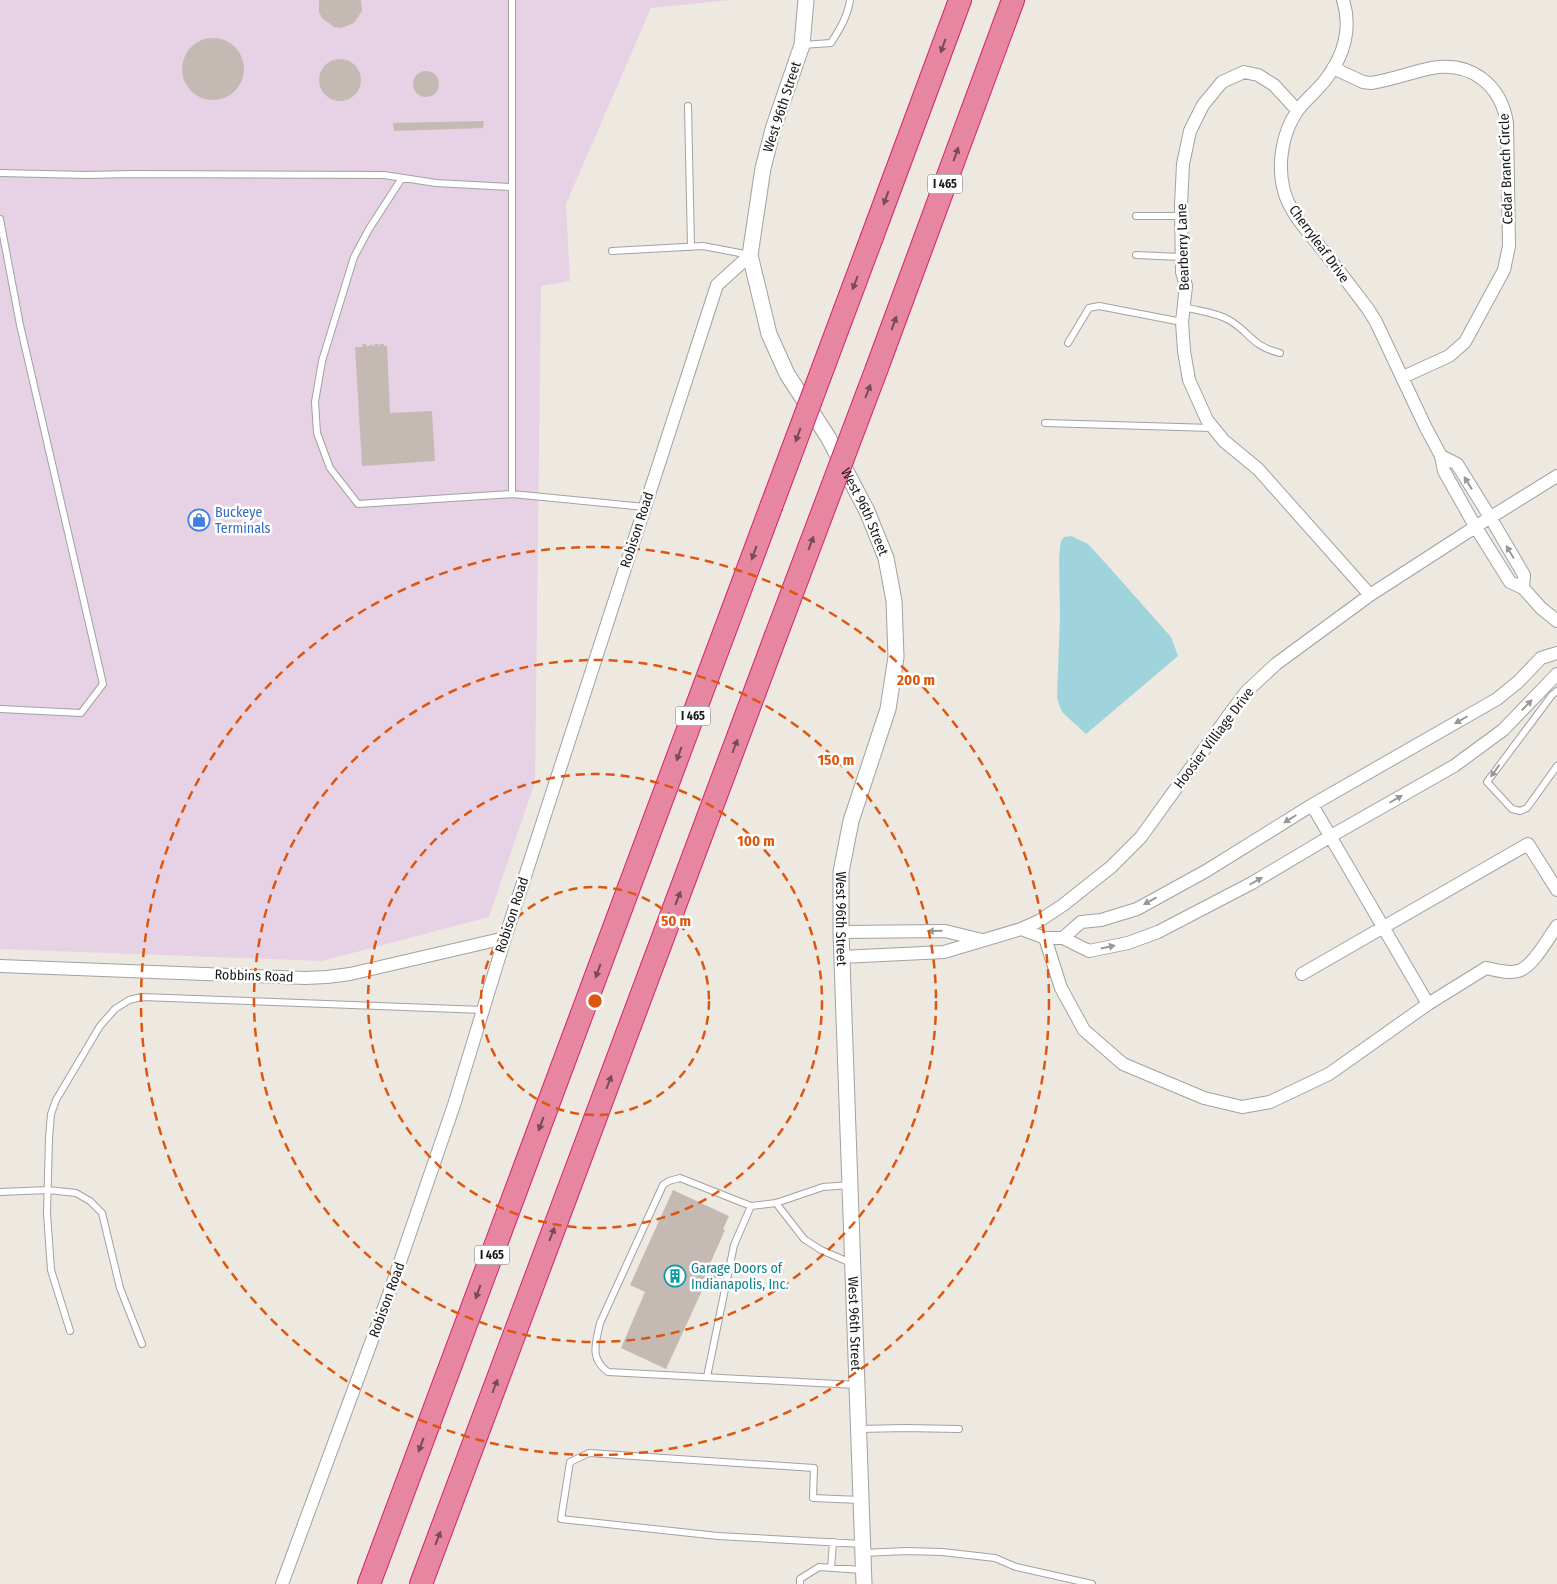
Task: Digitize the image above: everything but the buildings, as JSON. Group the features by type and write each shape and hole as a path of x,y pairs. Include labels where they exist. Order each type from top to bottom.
{"highway":[{"name":"I 465","path":"369,1584 960,0"},
{"name":"I 465","path":"421,1584 1013,0"}],"street":[{"name":"West 96th Street","path":"806,0 802,45 773,129 763,168 750,255 773,342 787,374 828,437 867,511 886,558 894,601 896,657 888,709 851,821 841,872 840,932 864,1577"},
{"name":"Cherryleaf Drive","path":"1343,0 1347,16 1345,42 1326,79 1297,110 1285,137 1282,153 1282,177 1288,202 1296,216 1368,309 1441,456 1444,471 1510,582 1523,588 1557,622"},
{"name":"Cedar Branch Circle","path":"1333,68 1363,82 1371,83 1432,68 1444,67 1468,71 1488,82 1497,92 1506,112 1509,246 1504,270 1465,342 1449,356 1403,377"},
{"name":"Bearberry Lane","path":"1297,110 1274,85 1258,75 1244,72 1222,82 1203,106 1190,131 1183,164 1181,216 1182,272 1186,286 1182,322 1189,380 1207,420 1224,441 1258,469 1370,595"},
{"name":"Robison Road","path":"282,1584 396,1276 454,1105 505,938 717,285 750,255"},
{"name":"Cherryleaf Drive","path":"1441,456 1457,464 1490,517 1524,575 1523,588"},
{"name":"Hoosier Villiage Drive","path":"842,957 944,952 1021,929 1063,905 1116,862 1141,837 1247,691 1276,664 1370,595 1475,526 1557,476"},
{"path":"1063,938 1081,922 1102,920 1137,909 1206,871 1312,806 1497,699 1518,682 1542,658 1557,653"},
{"path":"1021,929 1044,938 1063,938 1089,951 1128,943 1158,932 1252,884 1330,836 1454,766 1503,730 1557,674"},
{"path":"1312,806 1428,1004"},
{"path":"1302,974 1528,844 1557,890"},
{"path":"1044,938 1062,988 1084,1030 1123,1064 1204,1098 1242,1107 1270,1102 1329,1074 1428,1004 1486,968 1506,972 1520,971 1531,962 1557,926"},
{"name":"Hoosier Villiage Drive","path":"840,932 945,931 982,940"},
{"name":"Robbins Road","path":"0,966 305,978 327,977 350,974 505,938"}],"lane":[{"path":"512,0 512,494"},
{"path":"802,45 831,43 842,25 850,0"},
{"path":"688,106 691,246"},
{"path":"0,173 87,175 384,175 436,183 512,187"},
{"path":"402,178 354,256 322,361 315,402 317,433 330,468 358,504 512,494 645,507"},
{"path":"1136,216 1181,216"},
{"path":"0,219 20,325 103,684 81,713 0,709"},
{"path":"612,251 703,246 750,255"},
{"path":"1136,255 1181,257"},
{"path":"1068,343 1089,308 1099,306 1182,322"},
{"path":"1184,307 1222,317 1236,325 1257,345 1280,353"},
{"path":"1045,424 1214,428"},
{"path":"1557,691 1552,695 1487,782 1512,809 1520,811 1527,808 1557,766"},
{"path":"70,1331 51,1270 47,1213 51,1114 56,1100 100,1026 115,1009 129,1000 142,997 483,1010"},
{"path":"850,1185 823,1187 776,1203 752,1206 680,1178 669,1181 663,1185 600,1323 595,1347 596,1359 600,1366 608,1372 857,1385"},
{"path":"0,1192 48,1190 76,1193 90,1201 102,1213 120,1288 142,1344"},
{"path":"776,1203 804,1239 821,1250 853,1264"},
{"path":"707,1377 734,1244 752,1206"},
{"path":"859,1429 959,1429"},
{"path":"861,1500 813,1498 814,1468 589,1453 570,1462 561,1520 718,1536 833,1542 863,1549 942,1552 995,1558 1016,1567 1092,1584"},
{"path":"831,1568 833,1542"},
{"path":"800,1584 800,1579 819,1566 864,1577"}],"shaded area":[{"path":"0,0 730,0 651,8 566,204 570,281 541,286 535,782 489,917 322,961 0,949"}],"water":[{"path":"1071,536 1088,544 1109,567 1171,637 1178,656 1086,734 1062,712 1057,698 1060,618 1059,556 1061,541 1064,537"}],"place":[{"name":"Buckeye Terminals","path":"199,520"},
{"name":"Garage Doors of Indianapolis, Inc.","path":"675,1276"}]}
